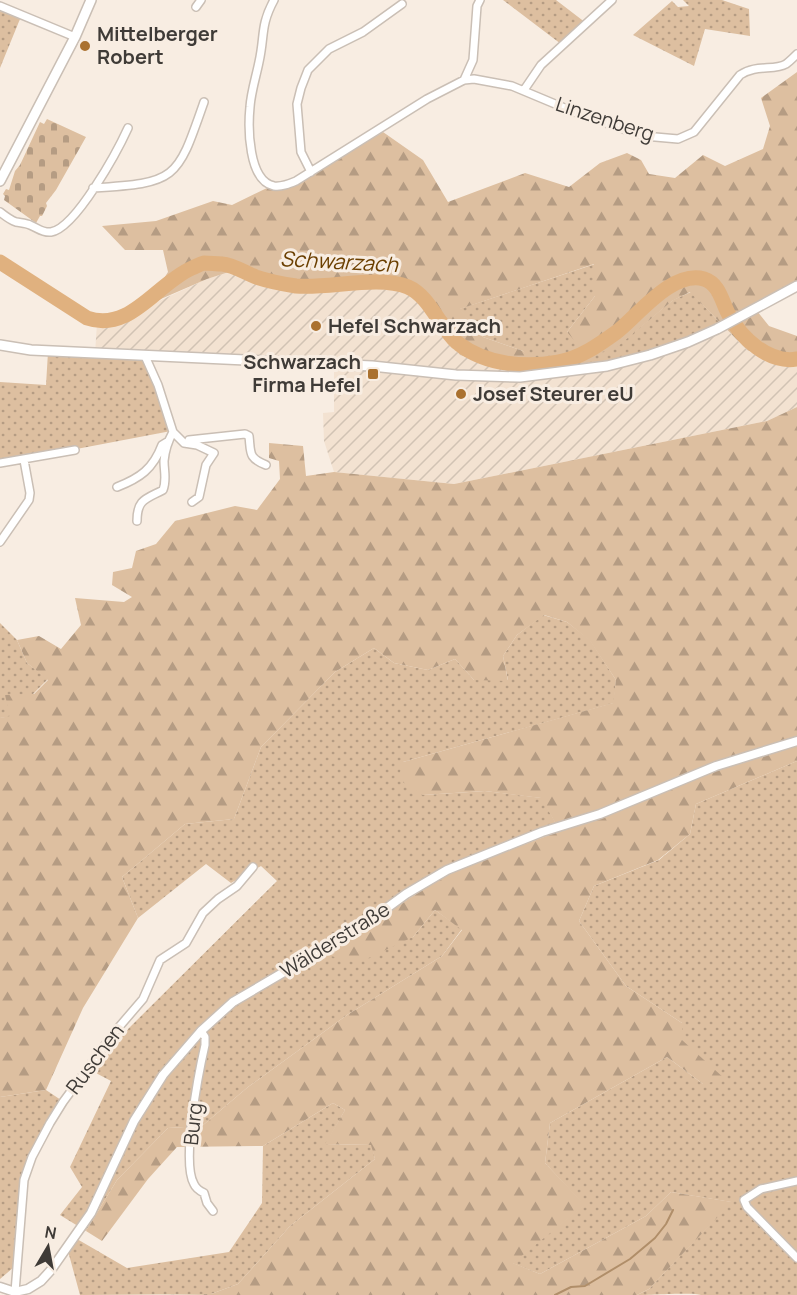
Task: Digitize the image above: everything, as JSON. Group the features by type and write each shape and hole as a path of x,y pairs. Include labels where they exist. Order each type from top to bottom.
{"main road":[{"path":"0,181 75,37 91,0"},
{"path":"0,345 31,351 372,366 456,375 520,377 607,366 669,348 717,329 797,286"}],"street":[{"path":"196,7 201,0"},
{"path":"274,0 266,14 262,29 260,60 250,106 250,146 253,161 263,179 274,186 283,186 296,181 427,99 464,80 473,60 477,6 480,0"},
{"path":"524,90 541,65 612,0"},
{"path":"311,172 299,141 297,104 308,70 329,49 363,32 402,4"},
{"path":"0,6 75,37"},
{"name":"Linzenberg","path":"464,80 474,79 524,90 579,114 644,136 678,139 694,132 729,87 746,71 786,64 797,54"},
{"path":"93,188 132,186 156,181 175,169 183,158 204,102"},
{"path":"0,212 38,230 54,231 68,222 116,154 128,128"},
{"path":"145,356 158,385 175,435 184,443 214,453 206,465 200,497 192,502"},
{"path":"175,435 193,441 245,434 249,436 254,460 266,465"},
{"path":"117,488 138,479 149,470 158,457 162,445 175,435"},
{"path":"137,521 137,510 142,501 163,490 166,483 164,461 167,442"},
{"path":"0,463 75,450"},
{"path":"0,542 28,500 30,493 24,460"},
{"name":"Wälderstraße","path":"6,1291 35,1286 61,1256 95,1206 134,1121 163,1075 201,1031 233,1002 361,927 406,894 447,870 542,832 600,814 716,766 797,741"},
{"name":"Ruschen","path":"6,1291 24,1180 32,1157 50,1123 113,1034 143,999 160,960 186,943 203,913 237,886 253,867"},
{"name":"Burg","path":"201,1031 205,1037 205,1045 195,1104 190,1167 193,1184 204,1193 213,1211"},
{"path":"797,1181 761,1189 744,1200 747,1207 797,1258"}],"shaded area":[{"path":"232,271 272,286 325,290 388,287 412,295 460,355 514,373 723,326 747,350 793,362 797,360 797,407 767,421 454,484 334,472 324,441 323,413 334,412 334,370 95,354 97,323 113,322 207,279"}],"green space":[{"path":"503,0 556,0 586,23 561,44"},
{"path":"683,0 722,0 749,9 750,36 705,29 694,66 633,35 672,1 678,7 689,6"},
{"path":"0,11 20,19 0,68"},
{"path":"797,72 797,281 753,306 769,326 797,336 797,360 793,362 747,350 690,292 672,301 616,348 588,356 567,332 595,296 594,264 460,309 483,337 523,351 532,357 546,374 514,373 460,355 412,295 388,287 325,290 272,286 232,271 207,279 147,305 168,272 163,250 125,250 102,226 156,221 213,201 232,205 267,188 287,189 383,132 423,160 448,202 525,173 569,187 600,163 627,153 641,160 649,174 675,178 703,155 725,166 763,149 770,126 761,98"},
{"path":"47,119 86,137 36,223 4,200 3,194 6,189 9,190 15,171 40,122 44,124"},
{"path":"595,264 595,296 567,332 616,347 673,300 691,292 723,326 649,355 546,374 523,351 483,337 459,309"},
{"path":"48,352 144,356 171,431 0,462 0,382 46,385"},
{"path":"797,407 797,761 696,804 690,834 658,860 594,886 579,921 626,986 682,1023 682,1040 725,1079 703,1084 667,1057 550,1123 545,1163 585,1205 513,1263 540,1274 646,1216 671,1192 732,1202 649,1289 637,1295 160,1295 211,1294 238,1284 290,1226 375,1159 371,1145 325,1144 345,1110 333,1103 263,1146 177,1147 148,1179 102,1241 86,1231 117,1180 168,1128 202,1126 248,1087 347,1015 442,956 462,930 435,910 413,937 358,963 331,956 346,940 448,873 560,831 541,798 485,791 423,795 398,779 403,762 613,703 616,680 590,641 567,622 544,615 517,635 503,656 508,681 474,680 455,659 428,670 394,663 374,648 335,672 261,747 234,819 185,824 122,877 138,918 83,1008 46,1090 0,1097 0,718 10,716 5,695 34,694 48,680 27,663 17,640 39,636 61,649 81,625 75,598 124,602 132,597 112,585 113,572 132,568 136,551 156,544 175,521 235,506 257,510 280,479 279,461 269,458 269,443 303,446 306,476 334,472 454,484 767,421"},
{"path":"543,615 567,622 590,640 616,680 614,703 403,762 423,795 485,791 542,798 560,831 448,873 346,940 331,955 413,937 435,910 462,929 442,956 347,1015 248,1087 202,1126 168,1128 117,1180 86,1231 60,1215 82,1187 70,1167 111,1081 94,1072 129,1028 277,881 261,866 231,883 206,864 138,918 122,877 185,824 234,819 261,747 335,672 374,648 394,663 428,670 455,659 474,680 508,680 503,656 517,635"},
{"path":"0,623 17,640 27,663 48,679 10,717 0,718"},
{"path":"797,761 797,1295 637,1295 649,1289 731,1202 671,1192 646,1216 540,1274 512,1263 584,1205 545,1163 550,1123 667,1057 703,1084 682,1040 682,1023 626,986 579,921 594,886 659,860 690,834 696,804"},
{"path":"46,1090 61,1100 29,1155 14,1267 0,1279 0,1097"},
{"path":"333,1103 345,1110 326,1144 372,1145 375,1159 290,1226 238,1284 211,1294 80,1295 68,1251 77,1239 127,1268 229,1252 262,1203 263,1146"}],"waterway":[{"name":"Schwarzach","path":"0,262 87,318 102,321 116,319 130,313 179,275 204,263 235,267 261,278 296,286 368,282 396,284 418,293 453,339 470,351 494,361 533,365 558,362 582,354 618,331 669,287 692,278 704,279 714,285 734,324 757,348 776,357 797,359"},
{"path":"555,1295 571,1287 585,1286 630,1259 655,1238 673,1210"}],"place":[{"name":"Mittelberger Robert","path":"85,46"},
{"name":"Hefel Schwarzach","path":"316,326"},
{"name":"Schwarzach Firma Hefel","path":"373,374"},
{"name":"Josef Steurer eU","path":"461,394"}]}
